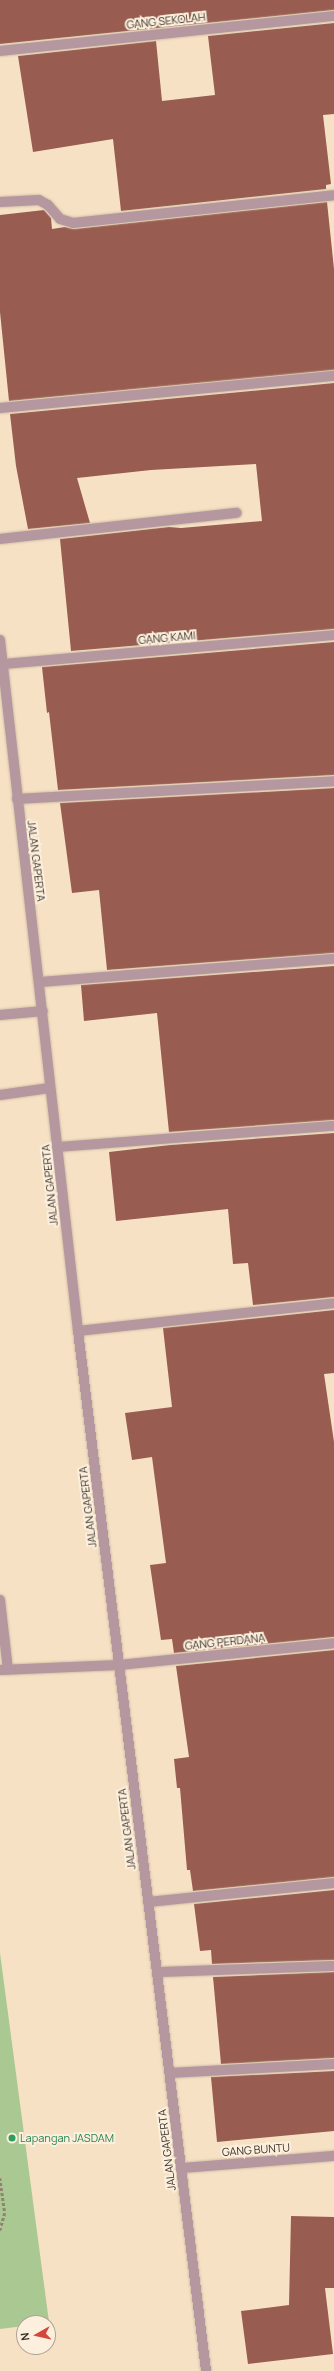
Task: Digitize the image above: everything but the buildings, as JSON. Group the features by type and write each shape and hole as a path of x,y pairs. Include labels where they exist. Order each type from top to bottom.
{"street":[{"name":"GANG SEKOLAH","path":"0,51 334,16"},
{"path":"0,202 39,200 48,205 60,219 72,223 334,195"},
{"path":"0,408 334,376"},
{"path":"0,539 237,513"},
{"name":"GANG KAMI","path":"3,664 334,635"},
{"name":"JALAN GAPERTA","path":"0,640 16,799 43,1011 50,1088 78,1330 206,2371"},
{"path":"16,799 334,781"},
{"path":"39,982 334,959"},
{"path":"0,1015 43,1011"},
{"path":"0,1095 50,1088"},
{"path":"58,1147 334,1126"},
{"path":"78,1330 334,1303"},
{"path":"0,1600 4,1670"},
{"name":"GANG PERDANA","path":"4,1670 119,1665 334,1643"},
{"path":"148,1902 334,1883"},
{"path":"158,1972 334,1966"},
{"path":"170,2073 334,2064"},
{"name":"GANG BUNTU","path":"181,2168 333,2157"}],"path":[{"path":"0,2178 5,2213 0,2230"}],"green space":[{"name":"Lapangan JASDAM","path":"0,1953 48,2315 16,2315 16,2327 0,2329"}],"place":[{"name":"Lapangan JASDAM","path":"12,2138"}]}
